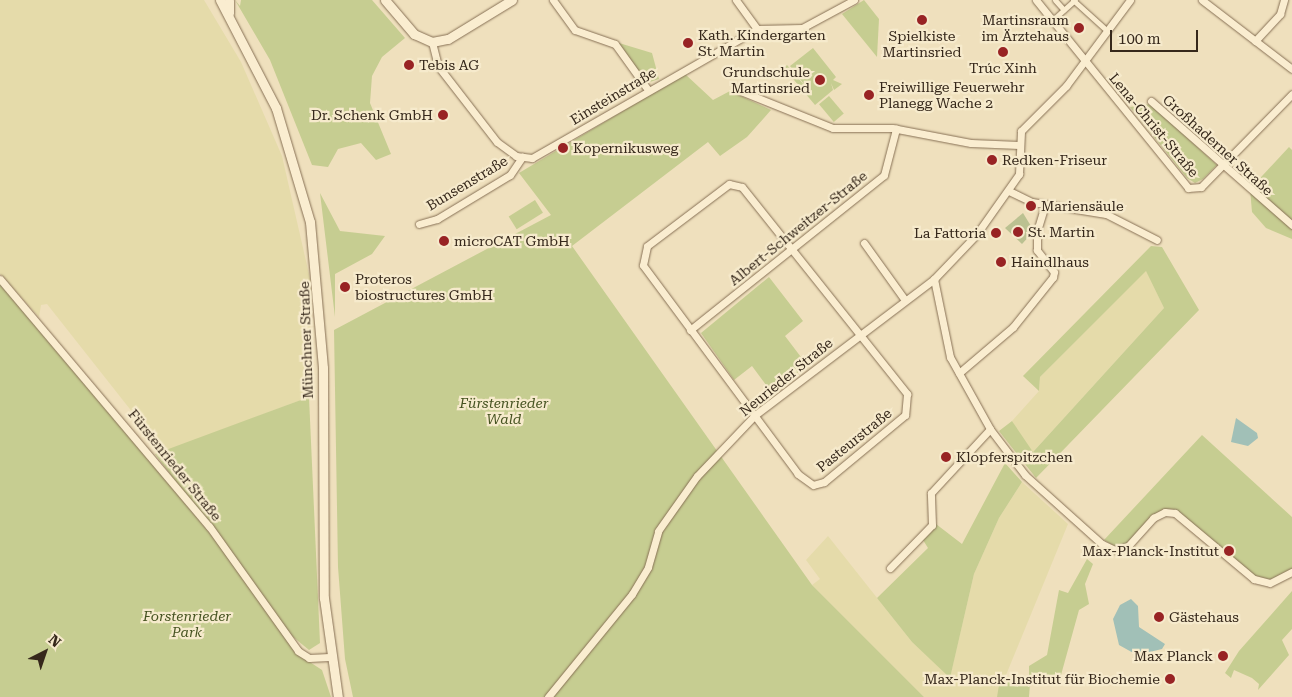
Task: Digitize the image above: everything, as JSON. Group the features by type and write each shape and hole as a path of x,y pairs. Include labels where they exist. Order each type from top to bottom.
{"main road":[{"name":"Münchner Straße","path":"220,0 229,13 276,108 310,222 323,368 324,598 329,657 338,697"},
{"path":"229,0 229,13"},
{"path":"386,0 414,34 432,42 448,39 512,0"}],"street":[{"path":"553,0 575,30 615,44 648,90"},
{"path":"736,0 757,29"},
{"name":"Einsteinstraße","path":"522,157 540,156 648,90 757,29 802,28 854,0"},
{"path":"1036,0 1085,61"},
{"path":"1055,0 1064,10"},
{"path":"1057,16 1074,0 1105,30"},
{"path":"738,90 833,128 896,129 971,143 1019,145 1021,131 1085,61 1105,30 1130,0"},
{"path":"1202,0 1292,69"},
{"path":"1256,41 1280,14 1284,0"},
{"path":"1091,17 1096,11"},
{"path":"1096,21 1101,16"},
{"path":"432,42 438,66 451,84 497,142 522,157"},
{"name":"Lena-Christ-Straße","path":"1085,61 1188,188 1201,187 1292,94"},
{"name":"Großhaderner Straße","path":"1151,101 1292,225"},
{"name":"Albert-Schweitzer-Straße","path":"690,330 884,175 896,129"},
{"name":"Neurieder Straße","path":"548,697 632,594 648,567 658,531 689,486 755,415 934,280 1009,191 1022,165 1019,145"},
{"name":"Bunsenstraße","path":"419,224 437,219 510,175 522,157"},
{"name":"Pasteurstraße","path":"729,184 742,187 907,394 909,405 905,415 824,482 806,481 690,330 643,265 648,246 729,184"},
{"path":"1009,191 1045,205 1088,208 1157,240"},
{"path":"959,373 1013,327 1053,277 1054,272 1039,257 1037,231 1045,205"},
{"path":"864,243 905,300"},
{"name":"Fürstenrieder Straße","path":"0,279 209,526 298,651 309,658 329,657"},
{"path":"934,280 944,340 959,373 990,429 1025,475 1108,547 1128,546 1165,512 1175,513 1254,580 1270,583 1292,572"},
{"path":"890,568 932,525 931,493 990,429"}],"shaded area":[{"path":"0,0 204,0 241,62 282,156 311,283 309,397 169,450 148,432 47,304 41,305 39,317 0,274"},
{"path":"1146,270 1164,308 1032,453 1012,421 1039,391 1040,377"},
{"path":"1022,482 1068,524 997,697 924,697 812,585 820,579 806,560 828,536 912,642 950,677 974,574 999,518"}],"green space":[{"path":"235,0 240,6 241,0 372,0 405,38 382,57 372,76 370,103 391,154 376,160 361,143 338,149 328,167 312,165 270,60"},
{"path":"864,0 879,19 877,57 842,14"},
{"path":"619,43 652,53 659,79 647,83"},
{"path":"813,48 836,77 833,80 842,84 834,90 831,83 833,90 815,105 784,68 787,65 810,92 790,66"},
{"name":"Fürstenrieder Wald","path":"685,74 713,100 730,91 771,110 747,137 720,156 708,142 572,246 812,585 924,697 353,697 345,659 338,567 334,330 551,215 519,173"},
{"path":"829,96 844,114 834,122 819,104"},
{"path":"1150,104 1217,165 1203,179 1195,183 1187,178 1130,107"},
{"path":"1289,147 1292,150 1292,239 1266,228 1252,212 1250,189"},
{"path":"320,193 340,231 385,236 372,254 335,274 335,317"},
{"path":"535,200 543,213 517,229 509,216"},
{"path":"1023,213 1034,231 1022,244 1005,228"},
{"path":"1151,246 1162,247 1199,310 1036,478 999,431 1012,421 1033,452 1164,308 1146,271 1040,377 1039,391 1023,376"},
{"path":"769,277 803,321 785,336 807,365 772,393 752,366 734,380 701,333"},
{"path":"0,283 151,458 250,585 296,653 322,670 331,697 0,697"},
{"name":"Forstenrieder Park","path":"309,397 320,643 309,650 292,636 155,454"},
{"path":"1202,435 1292,517 1292,570 1269,580 1256,578 1176,511 1164,509 1127,545 1117,548 1104,540"},
{"path":"1005,463 1022,482 999,518 974,574 950,678 912,642 877,598 928,548 923,540 936,524 962,544"},
{"path":"1087,559 1093,564 1085,584 1089,604 1079,610 1061,675 1043,684 1029,675 1029,666 1047,655 1059,590 1068,593"},
{"path":"1292,591 1292,629 1282,640 1289,655 1258,690 1259,684 1252,678 1234,670 1231,678 1225,673 1239,651"},
{"path":"1020,677 1030,684 1029,697 997,697 1000,679"}],"water":[{"path":"1236,418 1257,433 1258,438 1248,446 1231,442"},
{"path":"1131,599 1138,606 1139,627 1165,644 1162,649 1137,655 1119,645 1113,619 1120,605"}],"place":[{"name":"Spielkiste Martinsried","path":"922,20"},
{"name":"Martinsraum im Ärztehaus","path":"1079,28"},
{"name":"Kath. Kindergarten St. Martin","path":"688,43"},
{"name":"Trúc Xinh","path":"1003,52"},
{"name":"Tebis AG","path":"409,65"},
{"name":"Grundschule Martinsried","path":"820,80"},
{"name":"Freiwillige Feuerwehr Planegg Wache 2","path":"869,95"},
{"name":"Dr. Schenk GmbH","path":"443,115"},
{"name":"Kopernikusweg","path":"563,148"},
{"name":"Redken-Friseur","path":"992,160"},
{"name":"Mariensäule","path":"1031,206"},
{"name":"St. Martin","path":"1018,232"},
{"name":"La Fattoria","path":"996,233"},
{"name":"microCAT GmbH","path":"444,241"},
{"name":"Haindlhaus","path":"1001,262"},
{"name":"Proteros biostructures GmbH","path":"345,287"},
{"name":"Klopferspitzchen","path":"946,457"},
{"name":"Max-Planck-Institut","path":"1229,551"},
{"name":"Gästehaus","path":"1159,617"},
{"name":"Max Planck","path":"1223,656"},
{"name":"Max-Planck-Institut für Biochemie","path":"1170,679"}]}
